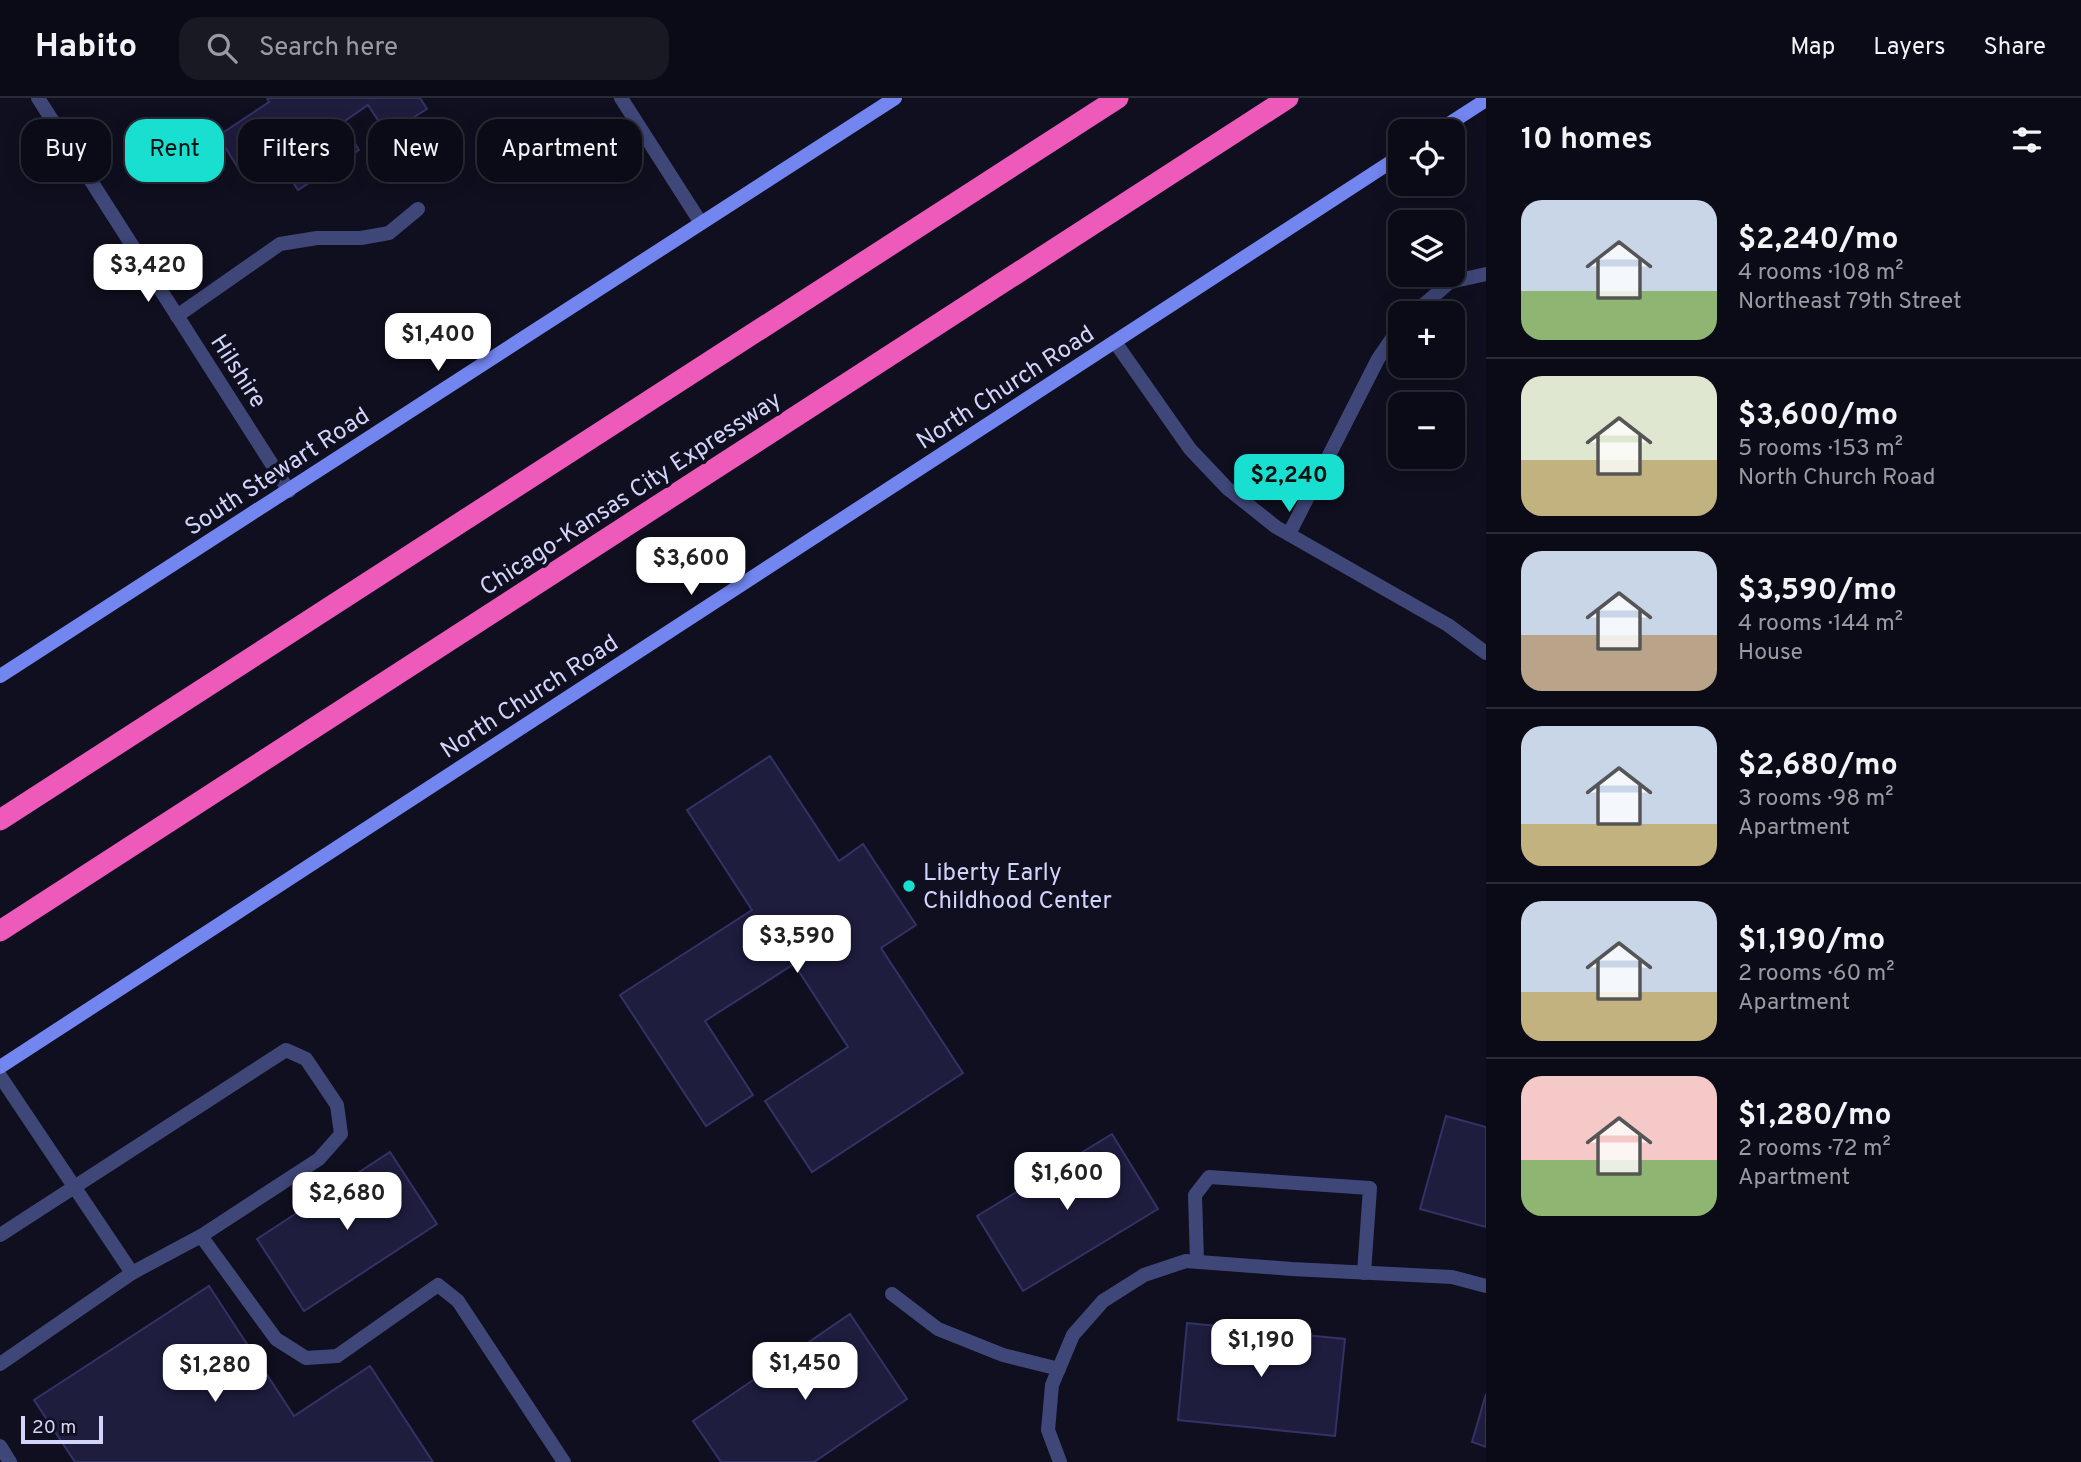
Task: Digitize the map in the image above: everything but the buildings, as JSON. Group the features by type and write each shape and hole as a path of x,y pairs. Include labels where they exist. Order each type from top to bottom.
{"highway":[{"path":"0,820 1118,98"},
{"name":"Chicago-Kansas City Expressway","path":"0,931 1288,98"}],"main road":[{"name":"South Stewart Road","path":"0,676 895,98"},
{"path":"1457,119 1486,100"},
{"name":"North Church Road","path":"0,1068 1388,164"}],"street":[{"name":"Hilshire","path":"38,98 289,491"},
{"path":"621,98 701,223"},
{"path":"177,316 280,244 317,238 361,238 389,233 418,209"},
{"path":"1428,301 1450,282 1486,274"},
{"path":"1115,342 1190,449 1227,488 1276,527 1484,648"},
{"path":"1289,534 1378,359 1388,344"},
{"path":"0,1235 286,1050 306,1059 337,1105 341,1134 319,1159 201,1236 132,1273 0,1364"},
{"path":"0,1076 132,1273"},
{"path":"1197,1261 1195,1195 1209,1177 1370,1188 1364,1273"},
{"path":"201,1236 276,1339 306,1358 337,1356 438,1285 458,1301 564,1462"},
{"path":"1060,1462 1048,1430 1052,1385 1073,1335 1102,1301 1144,1275 1186,1261 1197,1261 1452,1277 1486,1286"},
{"path":"892,1294 938,1329 1003,1355 1059,1369"},
{"path":"0,1446 10,1462"}],"place":[{"name":"Liberty Early Childhood Center","path":"909,886"}]}
